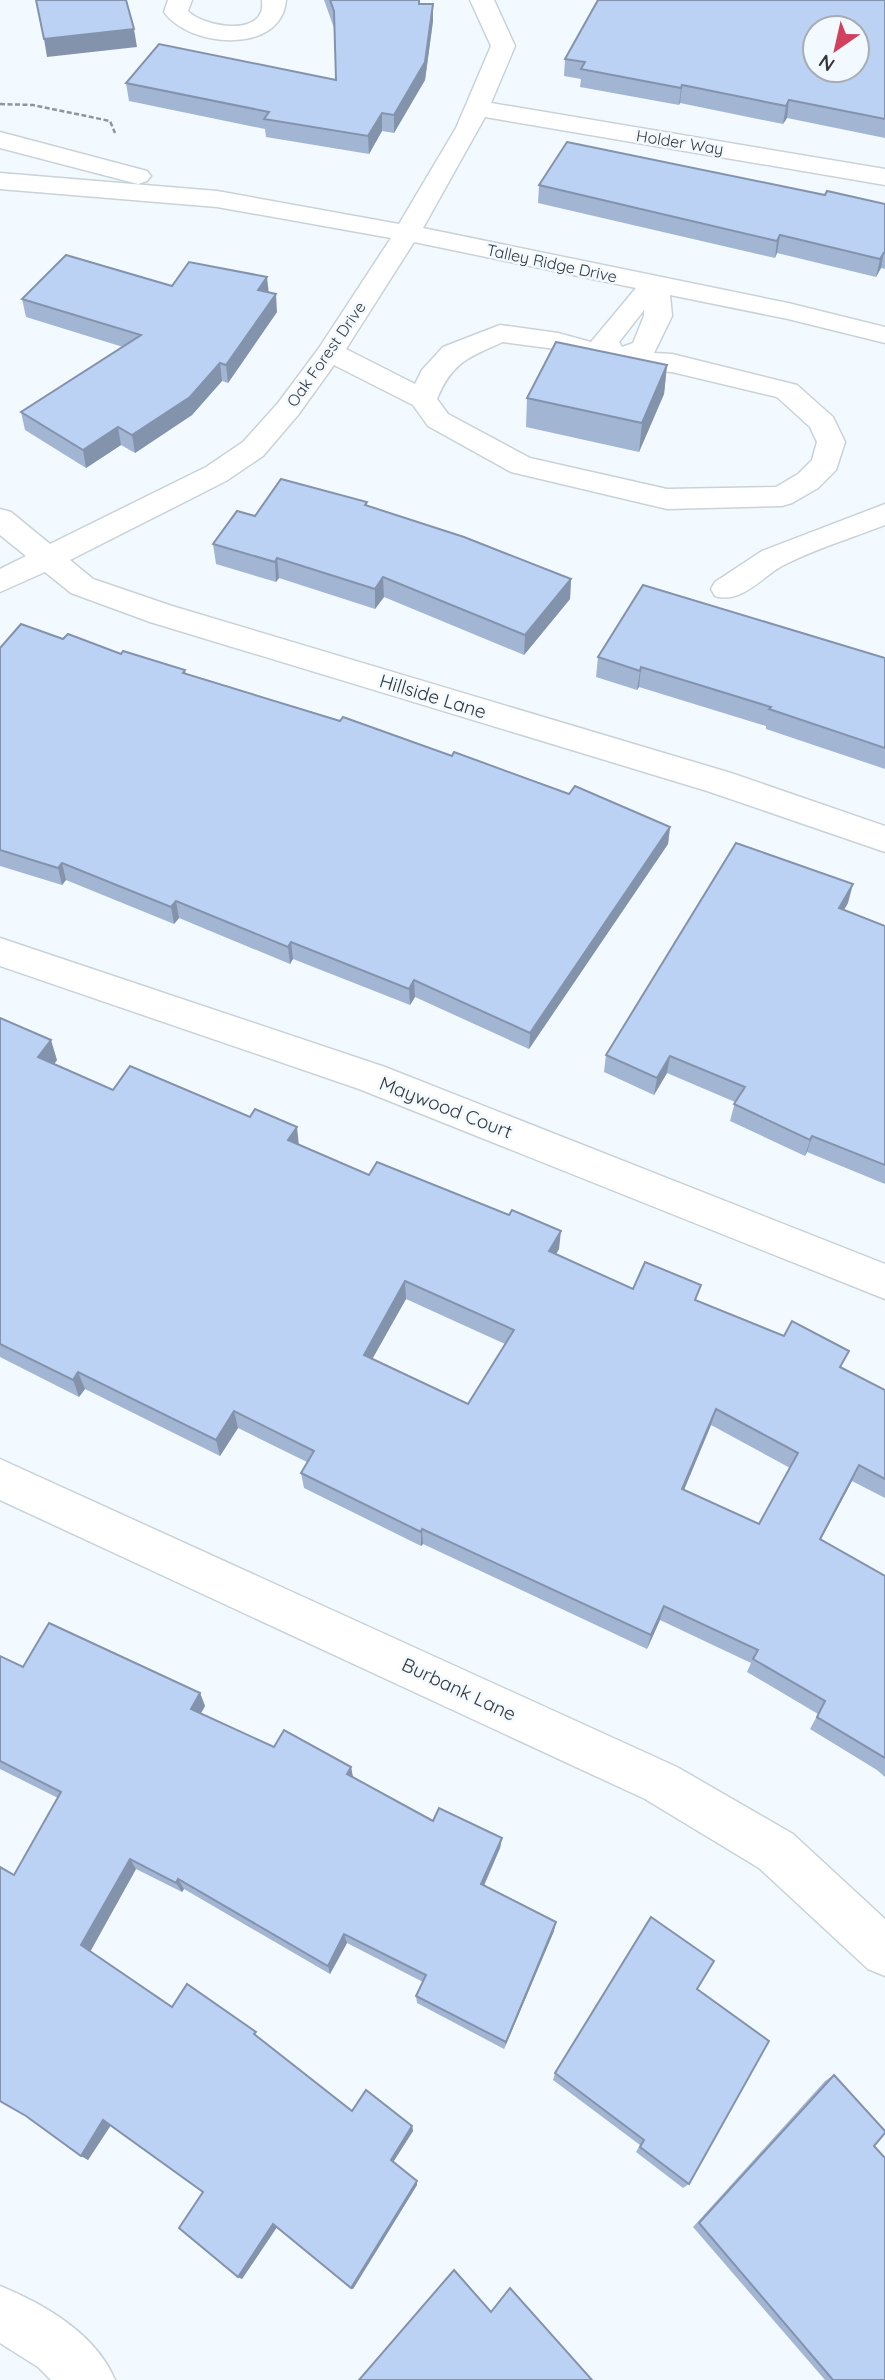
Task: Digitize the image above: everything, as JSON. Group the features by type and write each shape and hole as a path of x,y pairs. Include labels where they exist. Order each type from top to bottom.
{"street":[{"path":"180,0 176,12 180,20 201,31 216,33 248,30 262,24 272,17 274,0"},
{"name":"Oak Forest Drive","path":"0,582 216,474 253,450 288,409 330,352 407,233 468,128 503,46 482,0"},
{"name":"Holder Way","path":"476,108 885,177"},
{"name":"Talley Ridge Drive","path":"0,140 35,147 217,199"},
{"name":"Talley Ridge Drive","path":"0,181 217,199 407,233 788,311 885,335"},
{"path":"617,359 644,348 658,316 655,284"},
{"path":"499,333 558,341 617,359 672,363 787,391 822,423 831,442 826,463 808,481 782,496 667,499 521,465 438,420 423,399 330,352 373,352 405,358 453,353 499,333"},
{"path":"423,399 432,376 453,353"},
{"path":"726,589 773,558 885,514"},
{"name":"Hillside Lane","path":"0,519 82,586 161,614 719,782 885,839"},
{"name":"Maywood Court","path":"0,952 372,1078 885,1282"},
{"name":"Burbank Lane","path":"0,1479 661,1783 776,1851 885,1952"},
{"path":"0,2312 57,2348 88,2380"}],"building":[{"path":"36,0 126,0 134,29 44,39"},
{"path":"330,0 419,0 419,4 433,4 425,62 394,115 382,113 368,136 264,119 269,112 126,83 159,44 336,80 334,11"},
{"path":"598,0 885,0 885,119 789,100 786,106 682,85 681,88 581,69 585,62 565,59"},
{"path":"567,142 825,195 827,191 885,204 885,251 880,259 780,235 777,241 539,185"},
{"path":"66,255 172,286 189,262 267,277 258,290 276,294 226,365 220,363 190,397 132,435 118,427 83,450 21,412 141,335 22,299"},
{"path":"556,342 667,365 642,423 527,398"},
{"path":"281,479 367,502 365,505 464,537 571,579 525,635 383,577 375,589 277,558 275,562 213,544 237,511 255,516"},
{"path":"643,585 885,658 885,748 769,709 771,707 641,667 640,671 598,657"},
{"path":"21,624 63,639 68,634 121,654 123,651 185,670 183,673 340,721 343,717 452,756 454,752 569,794 575,786 670,827 530,1033 414,980 409,989 291,942 288,947 176,901 171,907 62,863 58,868 0,850 0,648"},
{"path":"736,843 853,884 839,908 885,926 885,1165 812,1136 810,1140 734,1104 745,1087 670,1056 657,1078 606,1055"},
{"path":"0,1018 51,1040 38,1057 113,1090 130,1066 250,1117 255,1109 297,1127 288,1140 369,1175 377,1162 509,1215 512,1210 561,1231 549,1251 633,1289 645,1262 701,1285 695,1300 784,1336 792,1321 849,1351 840,1367 885,1390 885,1479 859,1465 820,1539 885,1576 885,1758 817,1717 825,1701 753,1659 758,1650 664,1606 651,1635 422,1529 421,1532 301,1473 314,1451 234,1411 216,1440 78,1372 73,1380 0,1344","holes":["405,1281 514,1330 468,1404 364,1355","716,1409 798,1453 759,1524 682,1489"]},
{"path":"49,1623 200,1693 191,1709 274,1747 284,1730 351,1767 347,1774 433,1821 439,1808 502,1838 481,1884 556,1922 506,2042 416,1996 426,1975 344,1934 328,1966 178,1879 176,1883 130,1859 81,1945 172,2007 187,1984 256,2032 254,2034 352,2111 366,2090 412,2126 391,2160 417,2181 351,2288 273,2224 238,2277 179,2228 203,2192 103,2120 81,2156 26,2116 0,2101 0,1867 14,1875 61,1792 0,1761 0,1656 23,1667"},
{"path":"651,1917 714,1961 697,1989 769,2041 689,2184 640,2147 644,2140 555,2073"},
{"path":"834,2075 885,2131 874,2146 885,2158 885,2380 833,2380 699,2223"},
{"path":"454,2270 491,2312 510,2288 592,2380 359,2380"}]}
